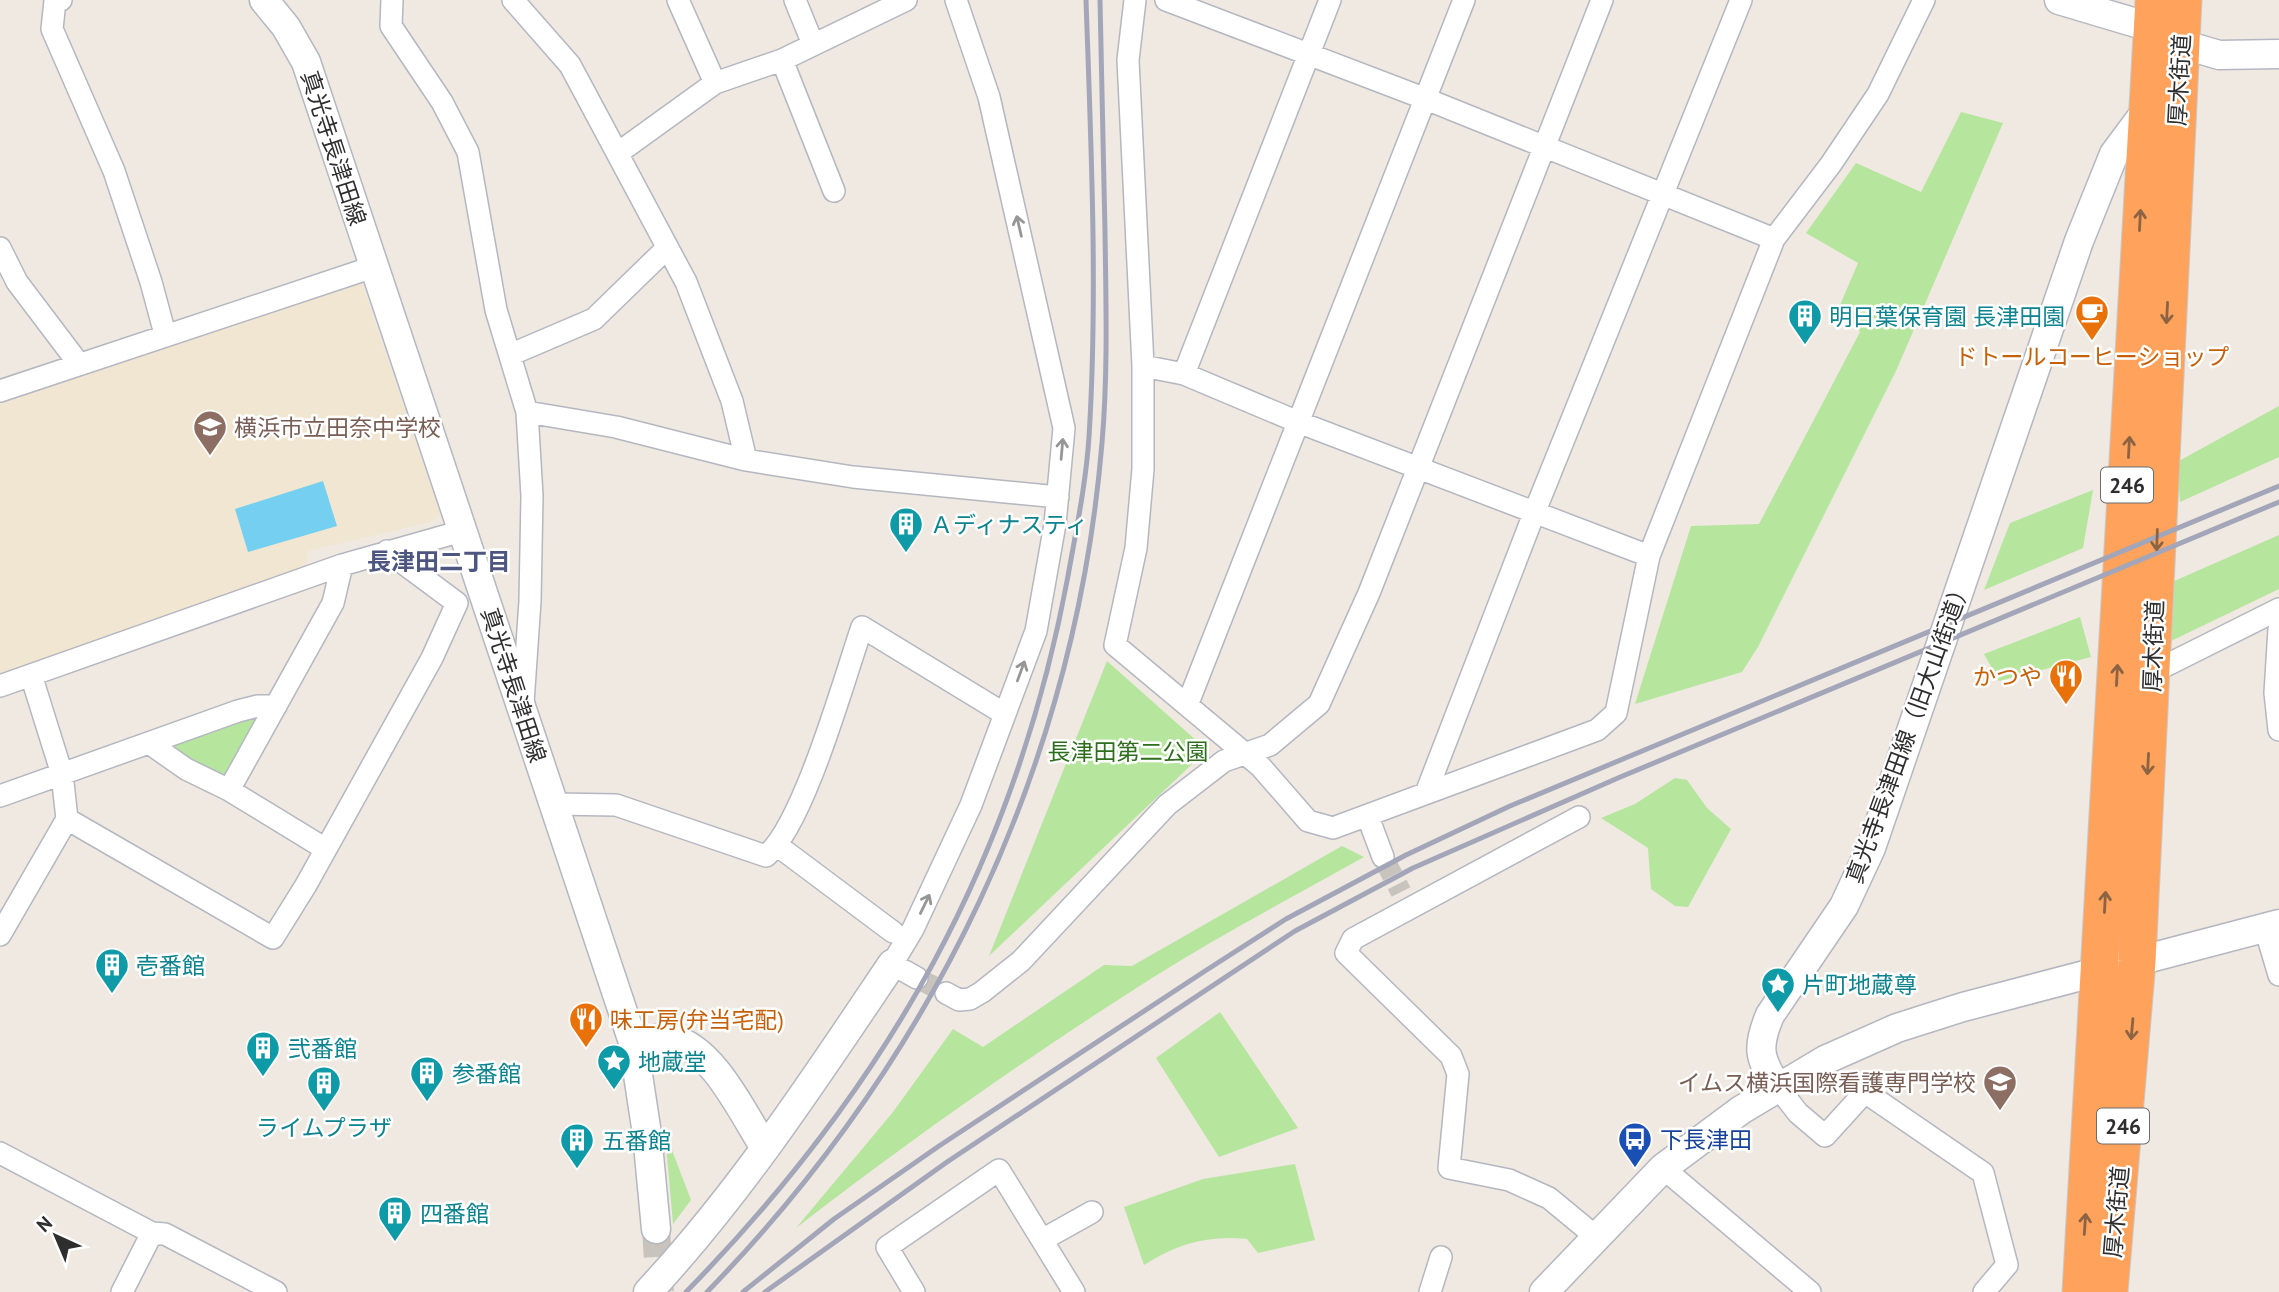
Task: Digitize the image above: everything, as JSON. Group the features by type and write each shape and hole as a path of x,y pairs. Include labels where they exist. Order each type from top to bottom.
{"highway":[{"name":"厚木街道","path":"2081,1292 2101,970 2146,111 2163,24 2183,0"},
{"name":"厚木街道","path":"2109,1292 2137,961 2153,672 2160,449 2163,24"}],"main road":[{"name":"真光寺長津田線","path":"264,0 285,27 306,62 633,1042 647,1134 656,1228"},
{"path":"2059,0 2163,24 2219,55 2279,54"},
{"name":"真光寺長津田線（旧大山街道）","path":"1777,1086 1765,1068 1760,1054 1762,1033 1769,1015 1844,906 1871,848 2079,241 2114,154 2146,111"},
{"path":"1544,1292 1663,1168 1777,1086 1825,1060 1897,1028 2101,970 2272,926"},
{"path":"648,1292 699,1233 765,1148 892,964"},
{"path":"633,1042 669,1038 690,1045 709,1062 765,1148"}],"street":[{"path":"61,0 55,1 52,29 114,171 151,282 164,334"},
{"path":"392,0 391,26 442,102 468,152 496,310 512,354 527,411 532,509 530,601 523,709"},
{"path":"513,0 570,65 686,282 732,401 746,460"},
{"path":"678,0 715,83"},
{"path":"795,0 813,44"},
{"path":"618,153 715,83 782,60 906,0"},
{"path":"917,978 892,964 952,849 1036,631 1058,497 1064,428 989,97 956,0"},
{"path":"1135,0 1128,60 1143,366 1143,469 1136,548 1115,645 1188,703 1245,754 1308,821 1333,828 1597,730 1616,713 1649,556 1774,239 1831,164 1878,94 1924,0"},
{"path":"1166,0 1206,6 1308,55 1426,99 1774,239"},
{"path":"1184,373 1330,0"},
{"path":"1188,703 1465,0"},
{"path":"946,993 959,1000 970,999 1011,969 1167,805 1201,776 1224,761 1270,745 1319,704 1369,593 1602,0"},
{"path":"1426,793 1535,511 1741,0"},
{"path":"782,60 834,191"},
{"path":"512,354 594,319 666,249"},
{"path":"0,250 17,282 79,364"},
{"path":"0,391 164,334 373,267"},
{"path":"1143,366 1184,373 1298,422 1649,556"},
{"path":"527,411 616,427 746,460 853,477 1058,497"},
{"path":"0,686 342,565 462,531"},
{"path":"67,819 273,938 306,885 324,848 432,658 457,603 387,551"},
{"path":"229,790 333,603 342,565"},
{"path":"2153,672 2279,609"},
{"path":"554,804 616,805 766,856 778,846 804,791 862,627 1003,713"},
{"path":"2279,629 2275,693 2279,730"},
{"path":"0,934 67,819 62,774 32,675"},
{"path":"0,796 238,711 258,706 276,706"},
{"path":"149,743 186,769 229,790 324,848"},
{"path":"1368,817 1382,857"},
{"path":"1579,817 1405,900 1353,939 1346,953 1451,1056 1458,1081 1449,1168 1509,1180 1549,1198 1595,1236"},
{"path":"778,846 893,932"},
{"path":"2272,926 2279,975"},
{"path":"1777,1086 1798,1113 1825,1136 1865,1092 1983,1174 2007,1265 1984,1292"},
{"path":"0,1153 152,1233 165,1234 276,1292"},
{"path":"1663,1168 1810,1292"},
{"path":"914,1292 887,1247 999,1170 1074,1292"},
{"path":"1042,1240 1092,1212"},
{"path":"122,1292 152,1233"},
{"path":"1430,1292 1441,1257"}],"shaded area":[{"name":"横浜市立田奈中学校","path":"360,278 440,514 430,522 308,551 305,571 0,678 0,401"}],"green space":[{"path":"1961,112 2003,123 1896,371 1758,647 1742,672 1635,704 1691,526 1759,524 1860,332 1840,305 1858,263 1806,233 1856,163 1921,192"},
{"path":"2279,406 2279,457 2180,502 2177,462"},
{"path":"2093,490 2083,548 1984,590 2010,523"},
{"path":"2279,535 2279,589 2171,641 2172,582"},
{"path":"2080,617 2091,657 1999,681 1984,654"},
{"name":"長津田第二公園","path":"1107,661 1207,750 989,956"},
{"path":"251,713 259,724 231,775 218,777 174,751 172,743"},
{"path":"1675,778 1687,780 1707,808 1731,829 1688,907 1675,906 1651,889 1648,848 1601,818 1635,804"},
{"path":"1342,846 1364,857 1204,947 1106,1007 971,1099 796,1228 893,1112 953,1029 983,1047 1104,965 1132,966"},
{"path":"1220,1012 1298,1128 1219,1157 1156,1058"},
{"path":"665,1132 691,1200 673,1224"},
{"path":"1295,1164 1315,1240 1258,1253 1247,1239 1219,1238 1181,1246 1144,1265 1124,1207 1203,1179"}],"water":[{"path":"323,481 337,526 248,552 235,509"}],"tunnel":[{"path":"1383,857 1401,892"},
{"path":"917,978 946,993"},
{"path":"656,1229 660,1292"}],"railway":[{"path":"686,1292 758,1214 823,1133 882,1050 933,964 977,873 1014,779 1045,680 1068,576 1088,454 1093,273 1086,0"},
{"path":"707,1292 788,1202 860,1107 924,1007 979,902 1025,793 1061,680 1087,563 1104,417 1106,311 1100,0"},
{"path":"743,1292 834,1219 939,1146 1286,919 1406,855 1510,806 2279,486"},
{"path":"765,1292 947,1162 1295,931 1413,868 1618,778 2279,502"}],"place":[{"name":"ドトールコーヒーショップ","path":"2092,342"},
{"name":"明日葉保育園 長津田園","path":"1805,346"},
{"name":"横浜市立田奈中学校","path":"210,457"},
{"name":"Ａディナスティ","path":"906,554"},
{"name":"かつや","path":"2066,706"},
{"name":"壱番館","path":"112,995"},
{"name":"片町地蔵尊","path":"1778,1014"},
{"name":"味工房(弁当宅配)","path":"586,1049"},
{"name":"弐番館","path":"263,1078"},
{"name":"地蔵堂","path":"614,1091"},
{"name":"参番館","path":"427,1103"},
{"name":"イムス横浜国際看護専門学校","path":"2000,1112"},
{"name":"ライムプラザ","path":"324,1113"},
{"name":"下長津田","path":"1635,1169"},
{"name":"五番館","path":"577,1170"},
{"name":"四番館","path":"395,1243"}],"district":[{"name":"長津田二丁目","path":"439,561"}]}
